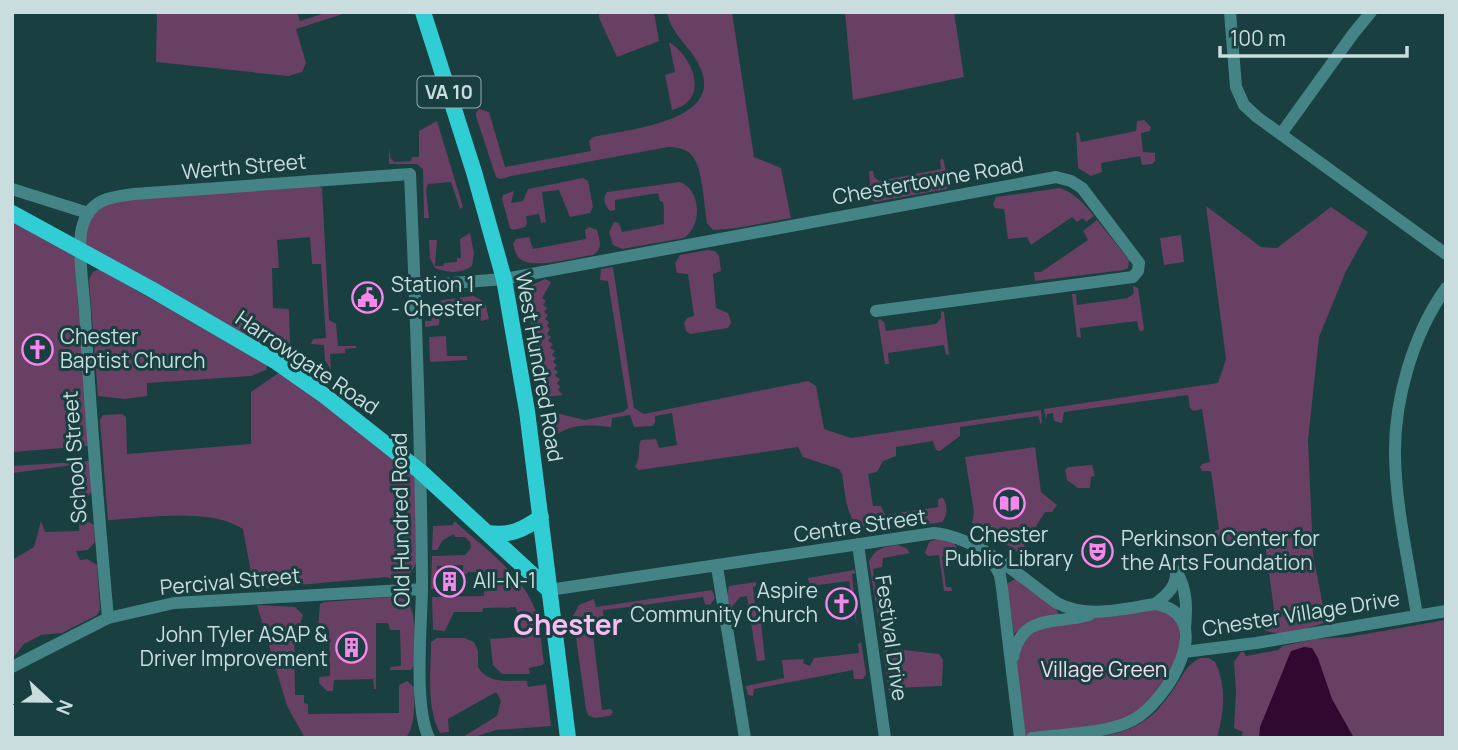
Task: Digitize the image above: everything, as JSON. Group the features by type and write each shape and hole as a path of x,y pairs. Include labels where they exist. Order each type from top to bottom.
{"main road":[{"name":"West Hundred Road","path":"423,12 474,172 504,279 525,398 568,738"},
{"name":"Harrowgate Road","path":"12,213 275,361 369,428 549,590"},
{"path":"488,534 512,534 527,528 541,517"}],"street":[{"path":"1230,12 1236,87 1244,105 1446,254"},
{"path":"1281,134 1371,12"},
{"name":"Werth Street","path":"88,213 98,201 107,198 410,174"},
{"name":"Old Hundred Road","path":"410,174 421,472 420,676 426,737"},
{"name":"Chestertowne Road","path":"415,286 504,279 1056,177 1071,181 1082,188 1139,263 1138,271 1133,276 876,311"},
{"path":"12,189 88,213 83,225 81,251"},
{"name":"School Street","path":"81,251 108,618"},
{"path":"1417,616 1397,491 1395,454 1398,410 1408,369 1423,328 1446,288"},
{"name":"Centre Street","path":"549,590 934,533 957,537 989,555 1057,603 1071,609 1096,613 1156,604"},
{"name":"Festival Drive","path":"858,544 885,738"},
{"path":"989,555 1000,575 1020,738"},
{"path":"717,567 745,738"},
{"path":"1156,604 1174,585 1176,571 1182,580 1187,610 1184,652"},
{"name":"Percival Street","path":"12,667 108,618 174,603 422,589"},
{"path":"1156,604 1179,615 1185,631"},
{"name":"Chester Village Drive","path":"1032,738 1103,729 1132,721 1144,714 1166,689 1184,652 1256,643 1446,611"},
{"path":"1011,668 1018,638 1030,626 1096,613"}],"green space":[{"path":"157,12 297,12 300,21 328,12 349,12 296,29 306,63 302,72 288,76 156,62"},
{"path":"599,12 654,12 659,41 617,57 599,18"},
{"path":"667,12 732,12 754,157 781,168 791,218 713,230 707,223 696,163 688,152 675,147 501,179 496,177 476,116 479,109 489,112 505,167 591,151 589,141 593,137 650,126 688,110 700,98 704,83 698,63 672,27"},
{"path":"845,12 954,12 964,77 853,100"},
{"path":"669,42 678,49 691,67 695,88 684,105 672,110 665,75 675,72"},
{"path":"1144,120 1151,127 1150,131 1141,133 1143,152 1155,153 1155,161 1152,164 1142,165 1140,156 1101,163 1102,172 1091,176 1078,168 1076,132 1079,133 1081,142 1136,131 1137,121"},
{"path":"437,121 463,207 460,209 451,182 428,184 426,190 429,218 424,218 423,169 417,164 389,164 389,149 391,159 395,162 411,161 412,157 419,157 419,131"},
{"path":"943,158 949,185 947,189 875,202 871,199 869,171 873,171 874,177 879,181 941,169 940,160"},
{"path":"583,178 588,181 593,207 590,213 570,217 559,190 542,192 546,222 541,223 539,214 526,216 525,227 513,230 510,228 503,195 514,191 511,203 523,201 528,189"},
{"path":"680,182 687,186 696,201 696,217 690,233 684,238 622,249 613,245 609,232 614,222 619,223 622,232 664,224 664,205 658,193 615,200 615,210 610,211 605,202 607,192"},
{"path":"318,186 322,188 329,320 336,324 338,346 356,346 345,349 345,353 330,354 331,370 325,360 324,345 311,344 313,339 326,338 321,264 312,264 310,237 277,240 279,268 272,268 273,308 289,309 290,343 285,349 262,339 261,352 82,251 81,240 99,202"},
{"path":"1060,188 1075,196 1094,216 1086,222 1083,218 1077,222 1072,217 1031,245 1027,237 1008,239 1004,209 995,208 993,204 996,197"},
{"path":"1206,206 1261,247 1277,248 1331,207 1368,232 1346,271 1319,337 1308,440 1313,554 1326,622 1295,632 1264,630 1264,620 1275,617 1265,543 1235,543 1233,547 1223,548 1223,543 1219,540 1211,541 1210,533 1219,529 1211,471 1202,471 1200,467 1210,462 1202,409 1193,411 1190,408 1188,395 1064,412 1062,423 1054,421 1053,413 1047,414 1046,420 1044,409 1218,383 1226,359"},
{"path":"12,218 73,252 88,446 12,452"},
{"path":"1097,220 1129,260 1128,268 1035,281 1034,272 1041,272 1088,240 1083,231"},
{"path":"589,227 597,230 600,240 599,250 593,255 555,262 526,262 516,254 513,244 516,239 529,237 533,249 586,239 585,230"},
{"path":"470,233 474,253 472,266 454,272 435,268 430,258 429,240 437,240 435,266 443,266 444,263 457,262 457,258 461,258 460,239"},
{"path":"1181,235 1184,262 1164,265 1160,238"},
{"path":"715,251 719,256 721,271 713,274 716,308 728,313 731,323 728,328 690,334 684,323 687,318 694,316 688,274 677,273 675,263 680,255"},
{"path":"613,267 634,408 644,414 808,381 816,386 824,429 851,438 1041,410 1041,425 1038,416 960,427 960,436 940,451 936,450 933,441 896,447 896,456 883,461 877,472 868,474 873,506 881,506 885,515 938,507 938,500 942,497 946,513 942,522 869,532 855,523 851,516 839,469 803,457 798,447 639,470 635,467 641,440 656,439 659,448 677,445 672,413 655,416 653,426 634,427 630,415 612,418 611,427 574,427 554,437 550,435 547,418 560,414 585,420 623,412 628,408 608,281 600,280 601,269"},
{"path":"99,269 267,365 266,370 251,376 147,383 147,396 125,399 98,396 89,279 93,272"},
{"path":"545,279 551,282 542,298 546,301 543,305 547,308 544,312 548,315 545,319 549,322 547,326 550,329 547,334 551,337 548,341 553,344 550,348 555,351 552,355 556,358 553,362 557,365 554,369 558,372 555,376 560,379 557,383 560,387 558,390 563,395 544,397 526,296 532,285"},
{"path":"1133,286 1138,288 1144,328 1142,332 1137,321 1080,328 1081,338 1077,337 1072,294 1076,294 1077,305 1128,298 1134,293"},
{"path":"473,296 485,302 489,319 481,321 479,308 440,311 439,325 425,327 425,321 431,321 436,303"},
{"path":"941,311 944,312 949,354 946,355 944,345 888,353 889,364 885,364 878,321 880,319 884,322 886,331 936,324 941,318"},
{"path":"446,336 447,356 467,356 467,360 430,362 429,337"},
{"path":"283,372 415,476 416,563 405,578 397,580 387,577 254,589 243,529 229,522 196,516 108,520 100,420 103,415 122,414 126,417 127,454 251,444 251,392"},
{"name":"Chester Public Library","path":"1035,447 1041,492 1057,505 1052,512 1045,512 1024,545 1026,549 1022,554 972,523 974,512 965,457"},
{"path":"90,461 92,490 86,500 78,502 74,465 12,473 12,466"},
{"path":"1092,465 1095,476 1091,477 1090,488 1078,488 1067,480 1065,470 1068,467"},
{"path":"81,518 94,525 95,542 88,550 76,551 80,560 87,559 97,565 100,609 97,615 62,633 41,635 24,644 12,659 12,560 34,547 41,521 45,532 79,531"},
{"path":"454,521 511,572 529,596 539,622 544,663 529,668 530,674 502,674 493,665 490,639 521,637 516,607 483,608 482,612 454,612 445,631 433,630 432,597 484,596 485,572 463,574 463,565 437,566 437,589 431,589 432,556 465,555 471,548 465,537 455,537 454,534 443,540 437,550 432,550 433,526 453,525"},
{"path":"937,539 952,542 957,547 956,553 942,556 946,587 951,587 952,591 944,591 939,555 928,556 925,553 929,542"},
{"path":"898,545 910,553 883,558 882,567 873,569 882,634 886,635 884,638 881,636 869,562 880,549"},
{"path":"854,570 856,573 852,574 857,628 849,581 810,586 808,578"},
{"path":"1015,579 1055,607 1059,614 1021,628 1014,634 1007,587 1008,583"},
{"path":"756,582 753,587 757,621 761,622 765,660 757,661 747,596 740,597 731,608 727,596 729,586"},
{"path":"712,590 715,598 710,605 705,604 703,597 643,605 644,613 640,615 637,606 603,610 604,622 592,626 602,710 611,709 613,712 610,716 594,718 588,715 573,616 579,605 594,599 596,607"},
{"path":"392,597 404,599 412,611 415,630 414,666 411,670 389,670 391,667 401,666 400,630 390,630 388,623 376,623 376,689 373,679 334,680 333,691 327,691 319,683 319,677 330,676 329,629 318,628 320,604"},
{"name":"Village Green","path":"1156,604 1178,615 1181,662 1132,721 1020,738 1015,648 1023,631"},
{"path":"257,605 295,607 303,615 300,624 294,625 295,695 304,695 308,714 399,713 399,685 407,681 414,687 414,707 413,720 406,738 305,738 287,706"},
{"path":"1446,620 1446,738 1241,738 1243,732 1234,728 1234,662 1241,652 1246,656 1315,639 1348,637"},
{"path":"437,638 464,638 474,642 478,651 478,667 488,677 527,681 528,687 546,684 551,726 496,730 471,738 461,738 497,716 501,701 496,692 448,719 449,732 440,733 433,712 430,689 431,642"},
{"path":"861,642 866,674 863,679 854,679 853,670 754,689 753,696 748,695 746,686 784,678 782,660 804,659 803,663 810,666 814,658 859,653 858,644"},
{"path":"887,649 888,659 894,658 895,649 939,654 943,660 942,686 893,688 893,696 890,698 883,652"},
{"path":"1200,658 1209,658 1215,662 1221,680 1223,709 1217,738 1093,738 1130,728 1149,717 1167,699 1188,667"}],"shaded area":[{"path":"1304,647 1312,648 1318,658 1332,699 1354,738 1259,738 1260,727 1291,651"}],"place":[{"name":"Station 1 - Chester","path":"368,297"},
{"name":"Chester Baptist Church","path":"37,349"},
{"name":"Chester Public Library","path":"1009,503"},
{"name":"Perkinson Center for the Arts Foundation","path":"1098,551"},
{"name":"All-N-1","path":"450,581"},
{"name":"Aspire Community Church","path":"841,603"},
{"name":"John Tyler ASAP & Driver Improvement","path":"351,647"}],"district":[{"name":"Chester","path":"568,625"}]}
